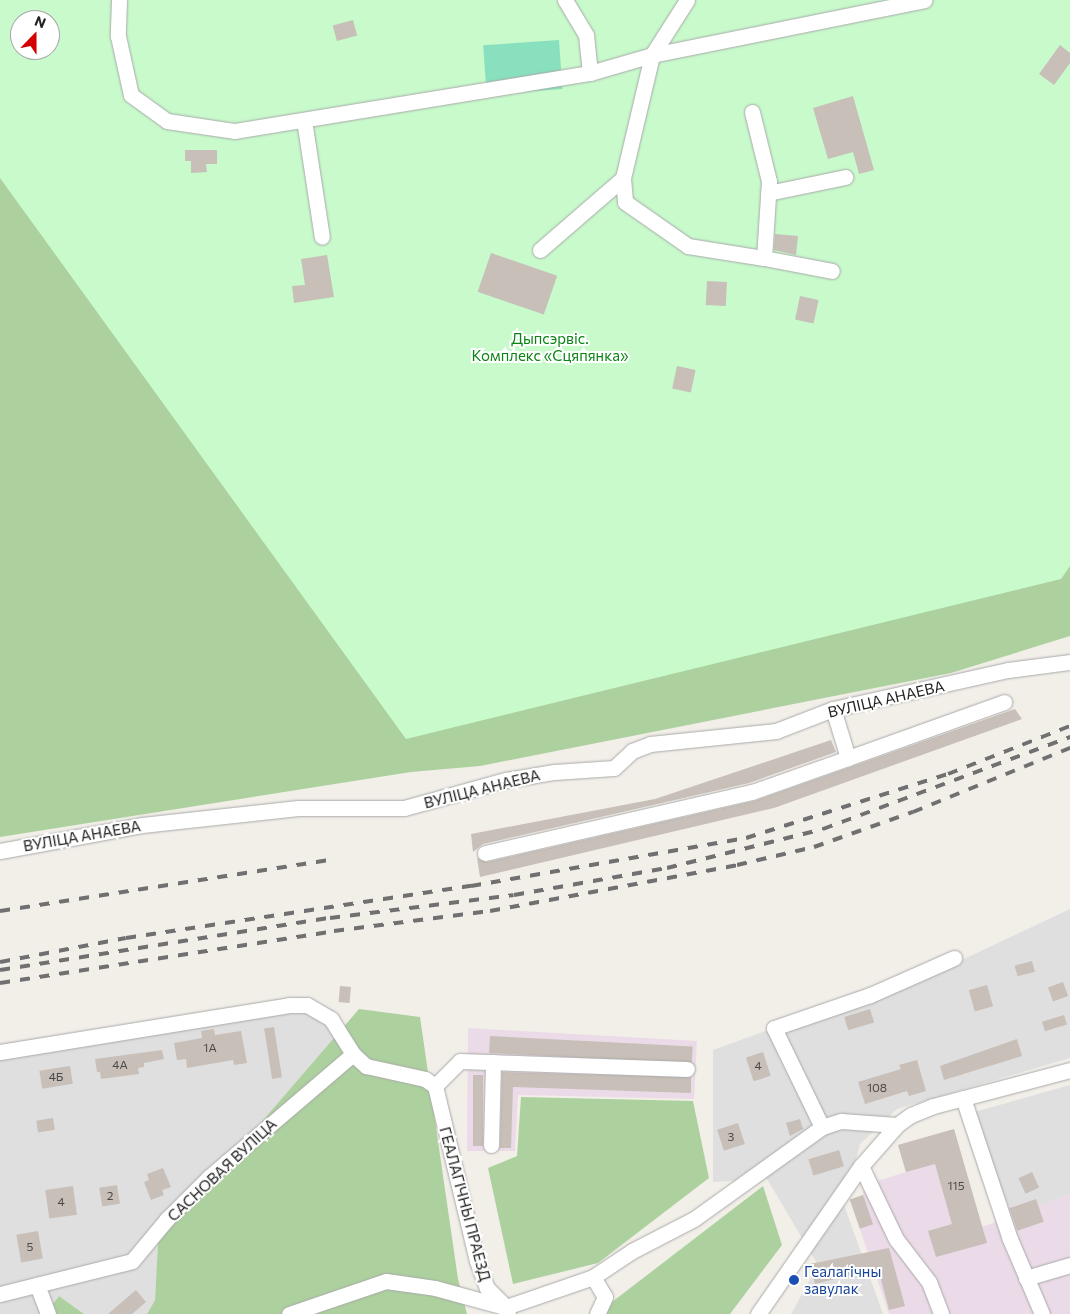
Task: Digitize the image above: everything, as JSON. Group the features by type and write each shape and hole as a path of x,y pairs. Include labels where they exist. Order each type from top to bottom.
{"street":[{"path":"119,0 118,36 131,95 168,121 235,131 590,73 652,55 926,0"},
{"path":"565,0 586,35 590,73"},
{"path":"687,0 652,55 623,178 626,202 688,246 832,271"},
{"path":"752,112 769,181 764,258"},
{"path":"304,120 322,237"},
{"path":"768,193 845,177"},
{"path":"540,250 623,178"},
{"name":"ВУЛІЦА АНАЕВА","path":"0,851 142,825 278,810 338,806 404,808 506,780 554,772 604,771 614,768 632,751 650,744 776,730 833,709 1008,670 1070,662"},
{"path":"485,853 752,792 1004,702"},
{"path":"833,709 848,758"},
{"path":"822,1127 774,1028 870,995 954,958"},
{"path":"0,1052 307,1005 331,1019 353,1054 366,1066 425,1079 435,1086 460,1061 687,1069"},
{"name":"САСНОВАЯ ВУЛІЦА","path":"0,1294 132,1261 167,1219 209,1178 353,1054"},
{"path":"491,1145 493,1062"},
{"path":"758,1314 861,1166 897,1125 911,1115 963,1098 1070,1070"},
{"name":"ГЕАЛАГІЧНЫ ПРАЕЗД","path":"435,1086 477,1261 487,1288 507,1311"},
{"path":"963,1098 1010,1239 1041,1314"},
{"path":"289,1314 386,1281 435,1288 507,1311 593,1277 632,1251 694,1219 822,1127 841,1121 897,1125"},
{"path":"861,1166 896,1239 929,1282 941,1314"},
{"path":"1026,1278 1070,1265"},
{"path":"593,1277 604,1297 597,1314"},
{"path":"37,1285 48,1314"}],"shaded area":[{"path":"1070,909 1070,1058 897,1109 860,1144 844,1205 883,1314 791,1314 818,1265 767,1179 713,1182 713,1050 964,959"},
{"path":"302,1000 333,1010 337,1035 158,1242 155,1300 147,1314 84,1314 59,1296 45,1314 0,1314 0,1044"},
{"path":"468,1028 697,1041 694,1099 518,1095 515,1151 467,1151"},
{"path":"1070,1085 1070,1194 1039,1206 1009,1207 971,1113"},
{"path":"954,1129 982,1227 1003,1219 1009,1207 1036,1199 1039,1206 1070,1194 1070,1314 889,1314 850,1200 863,1195 863,1189 874,1182 906,1172 898,1145"}],"green space":[{"name":"Дыпсэрвіс. Комплекс «Сцяпянка»","path":"0,0 1070,0 1070,636 951,673 480,766 411,772 0,837"},
{"name":"Дыпсэрвіс. Комплекс «Сцяпянка»","path":"0,0 1070,0 1070,566 1061,579 406,739 0,178"},
{"path":"559,40 562,89 487,94 483,45"},
{"path":"359,1009 420,1017 458,1279 467,1314 147,1314 155,1300 158,1242"},
{"path":"521,1097 693,1101 709,1178 598,1263 513,1284 488,1168 517,1156"},
{"path":"763,1186 782,1245 730,1314 606,1314 612,1302"},
{"path":"59,1296 84,1314 45,1314"}],"building":[{"path":"353,20 357,35 337,41 333,25"},
{"path":"1060,45 1070,53 1070,63 1054,85 1039,74"},
{"path":"853,96 874,170 859,174 853,152 828,159 813,108"},
{"path":"185,150 217,150 217,164 206,164 207,172 191,173 191,161 185,161"},
{"path":"775,234 798,236 796,255 774,250"},
{"path":"491,253 557,276 544,315 478,292"},
{"path":"327,255 334,297 294,303 292,286 305,285 301,259"},
{"path":"707,281 727,282 726,306 706,305"},
{"path":"800,296 819,300 814,323 795,319"},
{"path":"677,366 696,370 691,392 672,388"},
{"path":"1015,709 1022,719 774,808 480,877 477,858 487,862 754,801"},
{"path":"831,740 836,752 749,783 483,844 473,852 471,834 655,799"},
{"path":"1032,961 1035,972 1017,976 1015,966"},
{"path":"1063,982 1068,996 1053,1002 1048,987"},
{"path":"987,985 993,1006 975,1011 969,990"},
{"path":"340,986 351,987 350,1003 339,1002"},
{"path":"870,1009 874,1022 848,1030 844,1017"},
{"path":"1064,1015 1067,1025 1045,1031 1042,1022"},
{"path":"274,1027 282,1077 272,1079 264,1029"},
{"path":"214,1029 215,1035 241,1031 247,1063 234,1065 233,1060 187,1068 186,1059 177,1060 174,1043 202,1038 201,1031"},
{"path":"490,1036 693,1047 692,1064 489,1053"},
{"path":"1017,1039 1022,1056 944,1080 940,1066"},
{"path":"162,1050 164,1059 144,1063 144,1067 138,1068 139,1074 101,1079 100,1072 97,1072 95,1059"},
{"path":"763,1052 771,1076 754,1081 746,1058"},
{"path":"917,1060 926,1091 909,1096 907,1091 865,1104 858,1082 901,1069 899,1065"},
{"path":"70,1066 73,1084 42,1089 39,1071"},
{"path":"502,1072 691,1077 691,1093 513,1087 511,1148 500,1148"},
{"path":"473,1075 483,1075 483,1146 473,1146"},
{"path":"53,1118 55,1130 38,1133 36,1121"},
{"path":"800,1119 803,1129 790,1136 786,1123"},
{"path":"738,1123 745,1144 724,1151 717,1130"},
{"path":"954,1129 987,1243 936,1257 928,1231 952,1224 935,1164 906,1172 898,1145"},
{"path":"839,1150 844,1166 813,1176 808,1159"},
{"path":"163,1168 171,1187 162,1190 164,1195 151,1200 144,1182 149,1180 147,1174"},
{"path":"1032,1172 1039,1187 1026,1194 1018,1178"},
{"path":"117,1185 120,1204 102,1207 99,1188"},
{"path":"73,1186 77,1215 49,1219 45,1190"},
{"path":"863,1195 873,1224 860,1229 850,1200"},
{"path":"1036,1199 1044,1222 1017,1231 1010,1208"},
{"path":"38,1231 43,1259 21,1262 16,1235"},
{"path":"889,1248 905,1306 889,1310 878,1268 815,1284 810,1264"},
{"path":"136,1290 146,1302 132,1314 108,1314"}],"railway":[{"path":"0,962 126,938 471,886 746,838 948,774 1070,726"},
{"path":"0,970 330,918 514,895 667,868 823,829 1070,737"},
{"path":"0,983 334,931 490,911 737,865 814,847 913,812 1070,748"},
{"path":"0,911 334,859"}],"place":[{"name":"Геалагічны завулак","path":"794,1280"}]}
